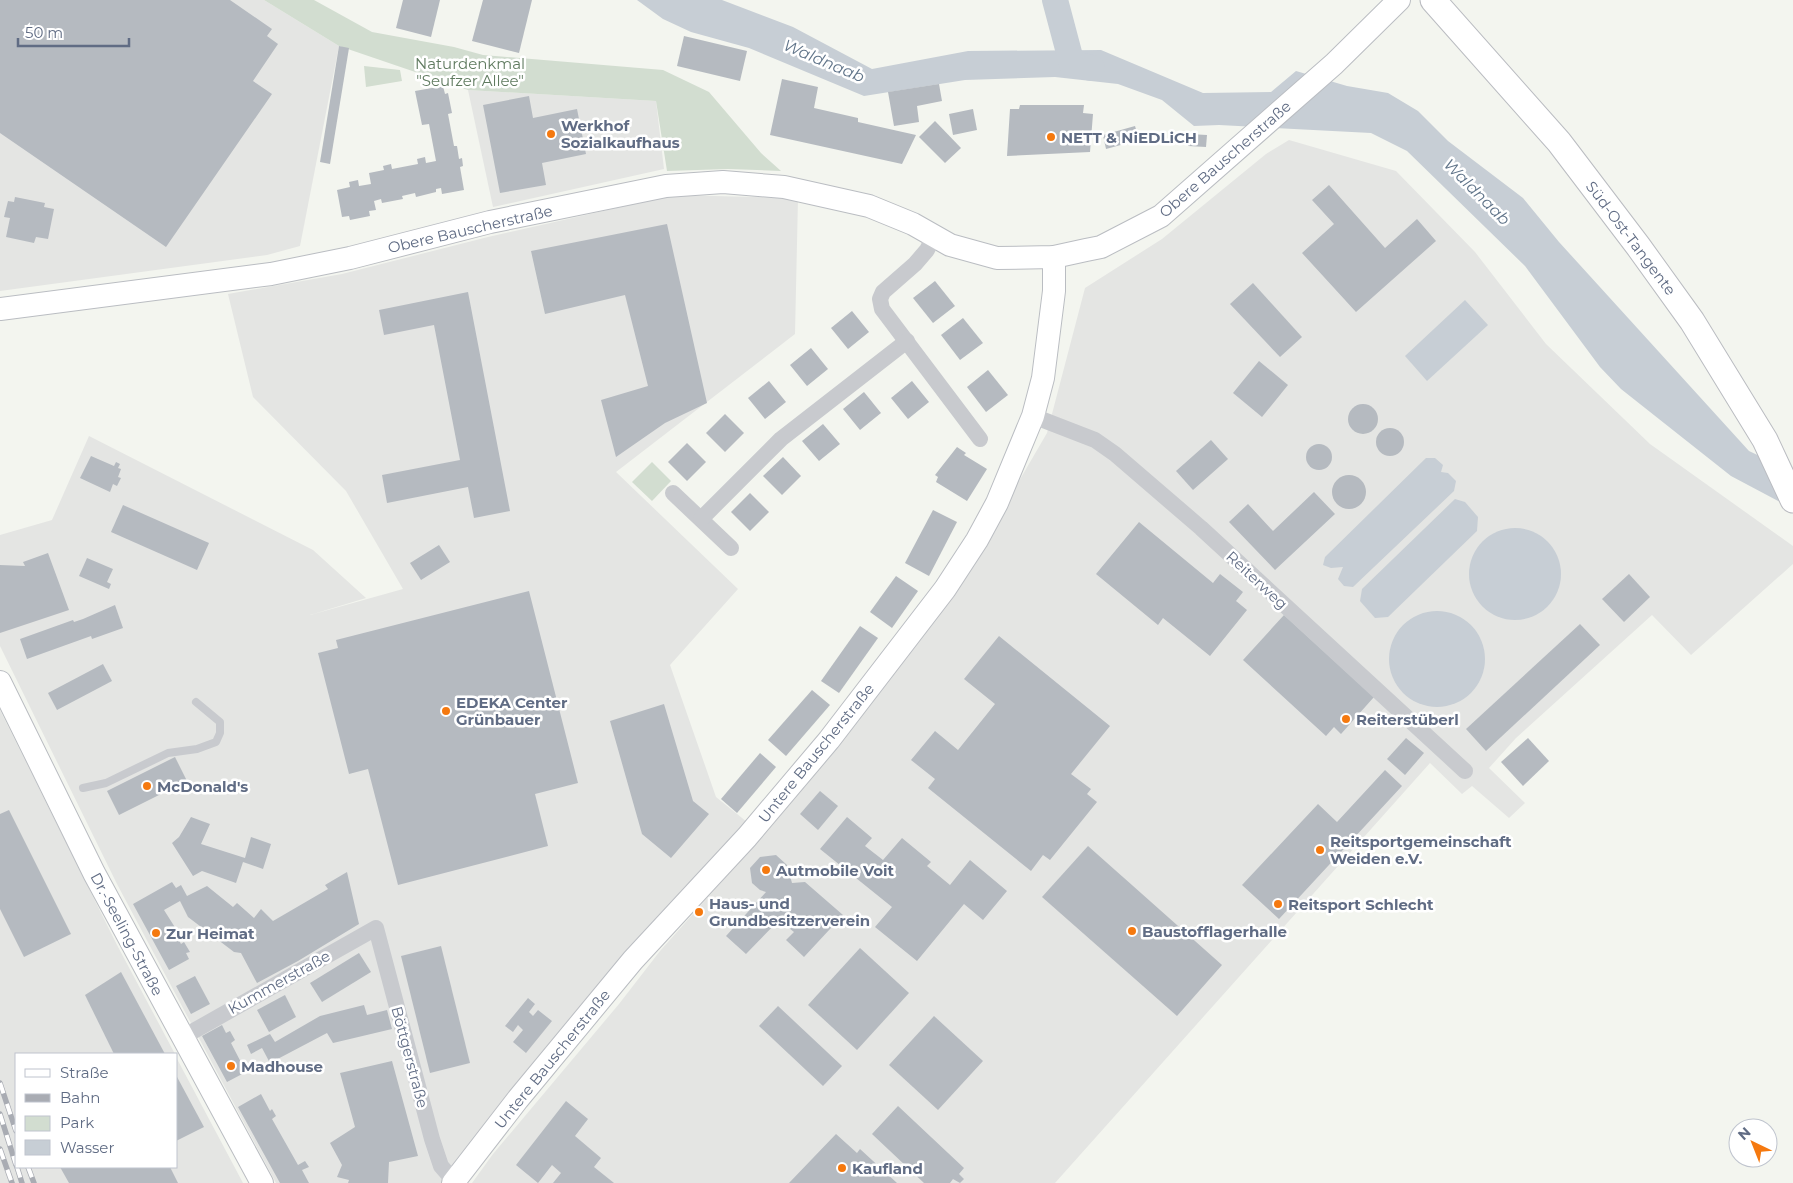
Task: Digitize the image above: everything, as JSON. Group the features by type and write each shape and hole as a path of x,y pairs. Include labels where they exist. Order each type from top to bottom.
{"main road":[{"name":"Süd-Ost-Tangente","path":"1433,0 1559,142 1692,321 1765,440 1793,500"}],"street":[{"path":"1359,40 1375,0"},
{"name":"Obere Bauscherstraße","path":"0,309 271,274 350,258 490,222 666,186 723,182 784,187 869,206 913,224 950,245 997,258 1054,258 1101,247 1153,220 1238,150 1321,76 1399,0"},
{"path":"934,236 927,250 883,292 880,299 882,310 980,439"},
{"name":"Untere Bauscherstraße","path":"454,1182 518,1099 634,960 747,838 829,740 946,589 977,540 997,503 1033,416 1043,378 1054,291 1054,258"},
{"path":"701,519 781,439 907,341"},
{"name":"Reiterweg","path":"1033,416 1095,440 1115,454 1201,528 1465,771"},
{"path":"673,493 731,548"},
{"name":"Dr.-Seeling-Straße","path":"0,682 94,873 262,1183"},
{"name":"Böttgerstraße","path":"376,928 432,1139 441,1166 454,1182"},
{"name":"Kummerstraße","path":"182,1037 376,928"}],"lane":[{"path":"83,788 106,783 168,753 197,749 216,742 220,733 220,722 216,716 196,702"}],"shaded area":[{"path":"0,0 264,0 339,46 300,246 267,255 0,291"},
{"path":"468,90 656,101 664,169 493,207"},
{"path":"1289,140 1396,171 1475,252 1546,344 1650,444 1793,546 1793,564 1691,655 1652,615 1516,738 1489,768 1525,803 1509,818 1472,786 1462,794 1430,763 1055,1183 472,1183 493,1154 619,1004 660,951 775,822 958,586 1047,433 1085,288 1162,239 1266,154"},
{"path":"674,195 798,198 795,334 616,472 738,589 670,665 716,797 747,822 442,1183 276,1183 117,884 0,646 0,535 52,520 89,436 313,550 366,598 310,615 403,589 346,491 253,397 228,294 342,274 488,237"},
{"path":"0,710 117,945 174,1053 15,1053 15,1168 178,1168 178,1061 243,1183 0,1183"}],"green space":[{"name":"Naturdenkmal \"Seufzer Allee\"","path":"264,0 314,0 372,32 454,47 483,55 663,70 709,92 761,153 781,171 728,169 667,171 656,101 468,90 339,46"},
{"path":"364,66 400,70 402,81 366,87"},
{"path":"652,462 671,481 652,501 632,482"}],"water":[{"path":"637,0 722,0 793,27 872,69 968,51 1101,50 1203,93 1271,92 1296,71 1347,86 1388,93 1418,111 1448,141 1523,198 1559,242 1749,451 1793,472 1793,509 1731,476 1621,389 1600,367 1525,266 1407,151 1371,133 1219,125 1194,126 1162,100 1118,84 1055,77 965,80 864,96 749,48 691,32 663,19"},
{"path":"1465,300 1488,325 1427,381 1405,356"},
{"path":"1426,458 1435,458 1443,465 1441,472 1448,473 1456,481 1454,491 1353,587 1344,586 1338,579 1343,567 1331,568 1323,565 1325,557"},
{"path":"1455,499 1465,502 1478,517 1477,531 1388,617 1375,618 1360,601 1362,589"},
{"path":"1515,528 1533,531 1548,541 1558,556 1561,574 1558,592 1548,607 1533,617 1515,620 1497,617 1482,607 1472,592 1469,574 1472,556 1482,541 1497,531"},
{"path":"1437,611 1455,615 1471,625 1481,641 1485,659 1481,677 1471,693 1455,703 1437,707 1419,703 1403,693 1393,677 1389,659 1393,641 1403,625 1419,615"}],"building":[{"path":"0,0 230,0 272,29 267,36 278,44 253,81 272,94 166,247 0,133"},
{"path":"403,0 440,0 431,37 396,28"},
{"path":"483,0 532,0 519,53 472,41"},
{"path":"684,36 747,51 740,81 677,66"},
{"path":"339,46 349,48 330,164 320,162"},
{"path":"782,79 818,87 814,108 858,118 858,122 916,135 902,164 770,135"},
{"path":"939,84 942,101 917,106 919,122 894,126 888,92"},
{"path":"443,86 445,94 448,93 452,113 448,114 454,146 457,146 459,159 462,158 463,166 460,167 464,190 442,194 441,188 436,189 436,192 416,197 415,193 402,196 403,199 382,203 381,199 374,201 376,210 369,211 370,216 350,220 349,216 342,217 337,190 350,187 349,182 358,180 359,186 371,184 369,173 384,170 383,166 391,164 392,169 418,164 417,159 425,157 426,163 436,161 429,124 422,125 415,91"},
{"path":"529,96 533,118 577,109 586,154 542,163 546,185 500,193 483,105"},
{"path":"1020,105 1084,105 1083,113 1093,114 1090,152 1007,156 1010,109 1019,109"},
{"path":"973,109 977,130 953,135 949,114"},
{"path":"935,121 961,148 945,163 919,137"},
{"path":"1135,126 1139,140 1106,149 1103,135"},
{"path":"1189,134 1207,135 1206,147 1188,146"},
{"path":"1329,185 1385,248 1417,219 1436,241 1356,312 1302,253 1334,224 1312,200"},
{"path":"15,197 45,203 44,207 54,209 48,239 36,237 34,243 6,237 10,218 4,217 8,201 14,202"},
{"path":"667,224 707,403 665,423 616,457 601,400 648,386 625,295 545,314 531,251"},
{"path":"935,281 955,306 933,323 913,298"},
{"path":"1253,283 1302,337 1280,357 1230,304"},
{"path":"468,292 510,511 474,518 468,487 387,503 382,475 460,460 434,325 384,335 379,310"},
{"path":"852,311 869,332 848,349 831,328"},
{"path":"963,318 983,343 960,360 941,335"},
{"path":"811,348 828,369 807,386 790,365"},
{"path":"1259,361 1288,385 1262,417 1233,393"},
{"path":"988,370 1008,395 986,412 967,387"},
{"path":"769,381 786,402 765,419 748,398"},
{"path":"912,381 929,402 908,419 891,398"},
{"path":"864,392 881,413 860,430 843,409"},
{"path":"1363,404 1369,405 1377,413 1377,425 1369,433 1363,434 1357,433 1349,425 1348,419 1349,413 1357,405"},
{"path":"725,414 744,433 725,452 706,433"},
{"path":"823,424 840,444 819,461 802,441"},
{"path":"1390,428 1400,432 1404,442 1400,452 1390,456 1380,452 1376,442 1380,432"},
{"path":"1211,440 1228,459 1193,490 1176,471"},
{"path":"687,443 706,462 687,481 668,462"},
{"path":"1319,444 1328,448 1332,457 1328,466 1319,470 1310,466 1306,457 1310,448"},
{"path":"957,447 966,453 964,455 987,469 967,501 936,482 938,477 935,475"},
{"path":"91,456 114,466 116,462 120,464 118,468 121,469 118,477 121,478 117,486 113,484 110,492 80,478"},
{"path":"783,457 801,476 782,495 763,476"},
{"path":"1349,475 1361,480 1366,492 1361,504 1349,509 1337,504 1332,492 1337,480"},
{"path":"1314,492 1335,514 1275,570 1229,522 1248,504 1273,531"},
{"path":"750,493 769,512 750,531 731,512"},
{"path":"123,505 209,543 197,570 111,532"},
{"path":"933,510 957,522 929,576 905,563"},
{"path":"1139,522 1213,583 1220,574 1243,592 1236,601 1247,610 1210,656 1163,618 1158,625 1096,574"},
{"path":"439,545 450,562 421,580 410,563"},
{"path":"48,553 69,610 0,633 0,565 25,566 23,562"},
{"path":"87,558 113,569 107,582 111,584 109,589 79,576"},
{"path":"1629,574 1650,597 1624,622 1602,599"},
{"path":"896,576 918,591 892,628 870,612"},
{"name":"EDEKA Center Grünbauer","path":"529,591 578,783 535,794 548,846 398,885 368,769 349,774 318,653 338,648 336,640"},
{"path":"115,605 123,628 92,639 91,636 27,659 20,639 73,620 74,622 83,619"},
{"path":"1284,615 1374,697 1341,734 1334,727 1326,736 1243,660"},
{"path":"1580,624 1600,645 1486,751 1466,729"},
{"path":"860,626 878,638 839,693 821,681"},
{"path":"999,636 1110,726 1071,774 1091,789 1087,794 1097,802 1050,860 1043,855 1031,871 928,788 935,779 911,760 935,731 958,750 995,704 964,679"},
{"path":"103,664 112,681 57,710 48,693"},
{"path":"812,690 830,705 786,756 768,740"},
{"path":"664,704 693,801 709,814 671,858 642,834 610,721"},
{"path":"1406,738 1424,753 1405,775 1387,759"},
{"path":"1528,738 1549,761 1523,786 1501,762"},
{"path":"760,753 776,767 737,813 721,799"},
{"name":"McDonald's","path":"175,757 187,781 119,815 107,791"},
{"path":"1385,770 1402,786 1279,919 1242,885 1318,804 1337,822"},
{"path":"820,791 838,806 818,830 800,814"},
{"path":"9,810 71,934 24,957 0,909 0,814"},
{"path":"191,817 210,824 201,844 245,858 251,837 271,844 263,869 243,862 236,883 202,871 193,876 172,843 179,837"},
{"path":"847,817 872,838 865,846 883,860 902,838 931,862 927,866 950,885 970,860 1007,891 983,920 964,904 917,961 875,927 892,907 820,849"},
{"name":"Baustofflagerhalle","path":"1088,846 1222,965 1177,1016 1042,897"},
{"path":"776,855 787,865 792,883 805,882 843,915 804,957 786,940 794,932 779,920 746,954 726,936 766,892 760,890 752,883 750,868 760,857"},
{"path":"347,872 359,924 257,983 241,953 234,952 188,917 180,901 164,910 176,929 174,930 181,944 184,942 190,952 186,953 189,959 169,970 133,904 172,882 176,888 181,885 187,896 207,886 233,907 237,903 254,918 261,909 273,921 328,889 325,885"},
{"path":"441,946 470,1063 430,1073 401,956"},
{"path":"860,948 909,993 857,1050 808,1005"},
{"path":"359,953 371,972 322,1002 310,983"},
{"path":"121,972 164,1053 114,1053 85,995"},
{"path":"195,976 210,1004 191,1014 176,986"},
{"path":"285,995 296,1017 269,1032 257,1010"},
{"path":"528,998 535,1004 529,1012 533,1016 538,1010 552,1021 526,1053 513,1042 523,1030 518,1025 513,1032 505,1026"},
{"path":"364,1005 367,1015 387,1010 392,1029 333,1043 327,1033 270,1063 262,1048 251,1054 247,1045 270,1034 275,1042 320,1016"},
{"path":"778,1006 842,1066 823,1086 759,1026"},
{"path":"934,1016 983,1061 938,1110 889,1065"},
{"path":"222,1025 226,1033 230,1031 235,1040 231,1043 246,1072 227,1082 202,1036"},
{"path":"392,1061 418,1156 389,1162 388,1183 348,1183 349,1180 337,1177 342,1165 330,1143 355,1127 340,1073"},
{"path":"178,1079 204,1127 178,1140"},
{"path":"261,1094 270,1111 272,1109 276,1116 272,1119 298,1165 305,1161 309,1167 302,1170 309,1183 280,1183 238,1107"},
{"path":"566,1101 588,1119 575,1136 601,1158 594,1167 614,1183 553,1183 561,1173 552,1165 538,1183 516,1165"},
{"path":"898,1106 964,1168 959,1174 964,1179 960,1183 953,1179 950,1183 924,1183 872,1134"},
{"name":"Kaufland","path":"836,1134 857,1153 860,1149 897,1183 789,1183"},
{"path":"61,1168 170,1168 178,1183 69,1183"}],"waterway":[{"name":"Waldnaab","path":"1055,0 1072,64 1092,68"}],"railway":[{"path":"0,1083 15,1128"},
{"path":"0,1114 15,1162"},
{"path":"0,1149 12,1183"},
{"path":"17,1168 22,1183"},
{"path":"28,1168 34,1183"}],"place":[{"name":"Werkhof Sozialkaufhaus","path":"551,134"},
{"name":"NETT & NiEDLiCH","path":"1051,137"},
{"name":"EDEKA Center Grünbauer","path":"446,711"},
{"name":"Reiterstüberl","path":"1346,719"},
{"name":"McDonald's","path":"147,786"},
{"name":"Reitsportgemeinschaft Weiden e.V.","path":"1320,850"},
{"name":"Autmobile Voit","path":"766,870"},
{"name":"Reitsport Schlecht","path":"1278,904"},
{"name":"Haus- und Grundbesitzerverein","path":"699,912"},
{"name":"Baustofflagerhalle","path":"1132,931"},
{"name":"Zur Heimat","path":"156,933"},
{"name":"Madhouse","path":"231,1066"},
{"name":"Kaufland","path":"842,1168"}]}
